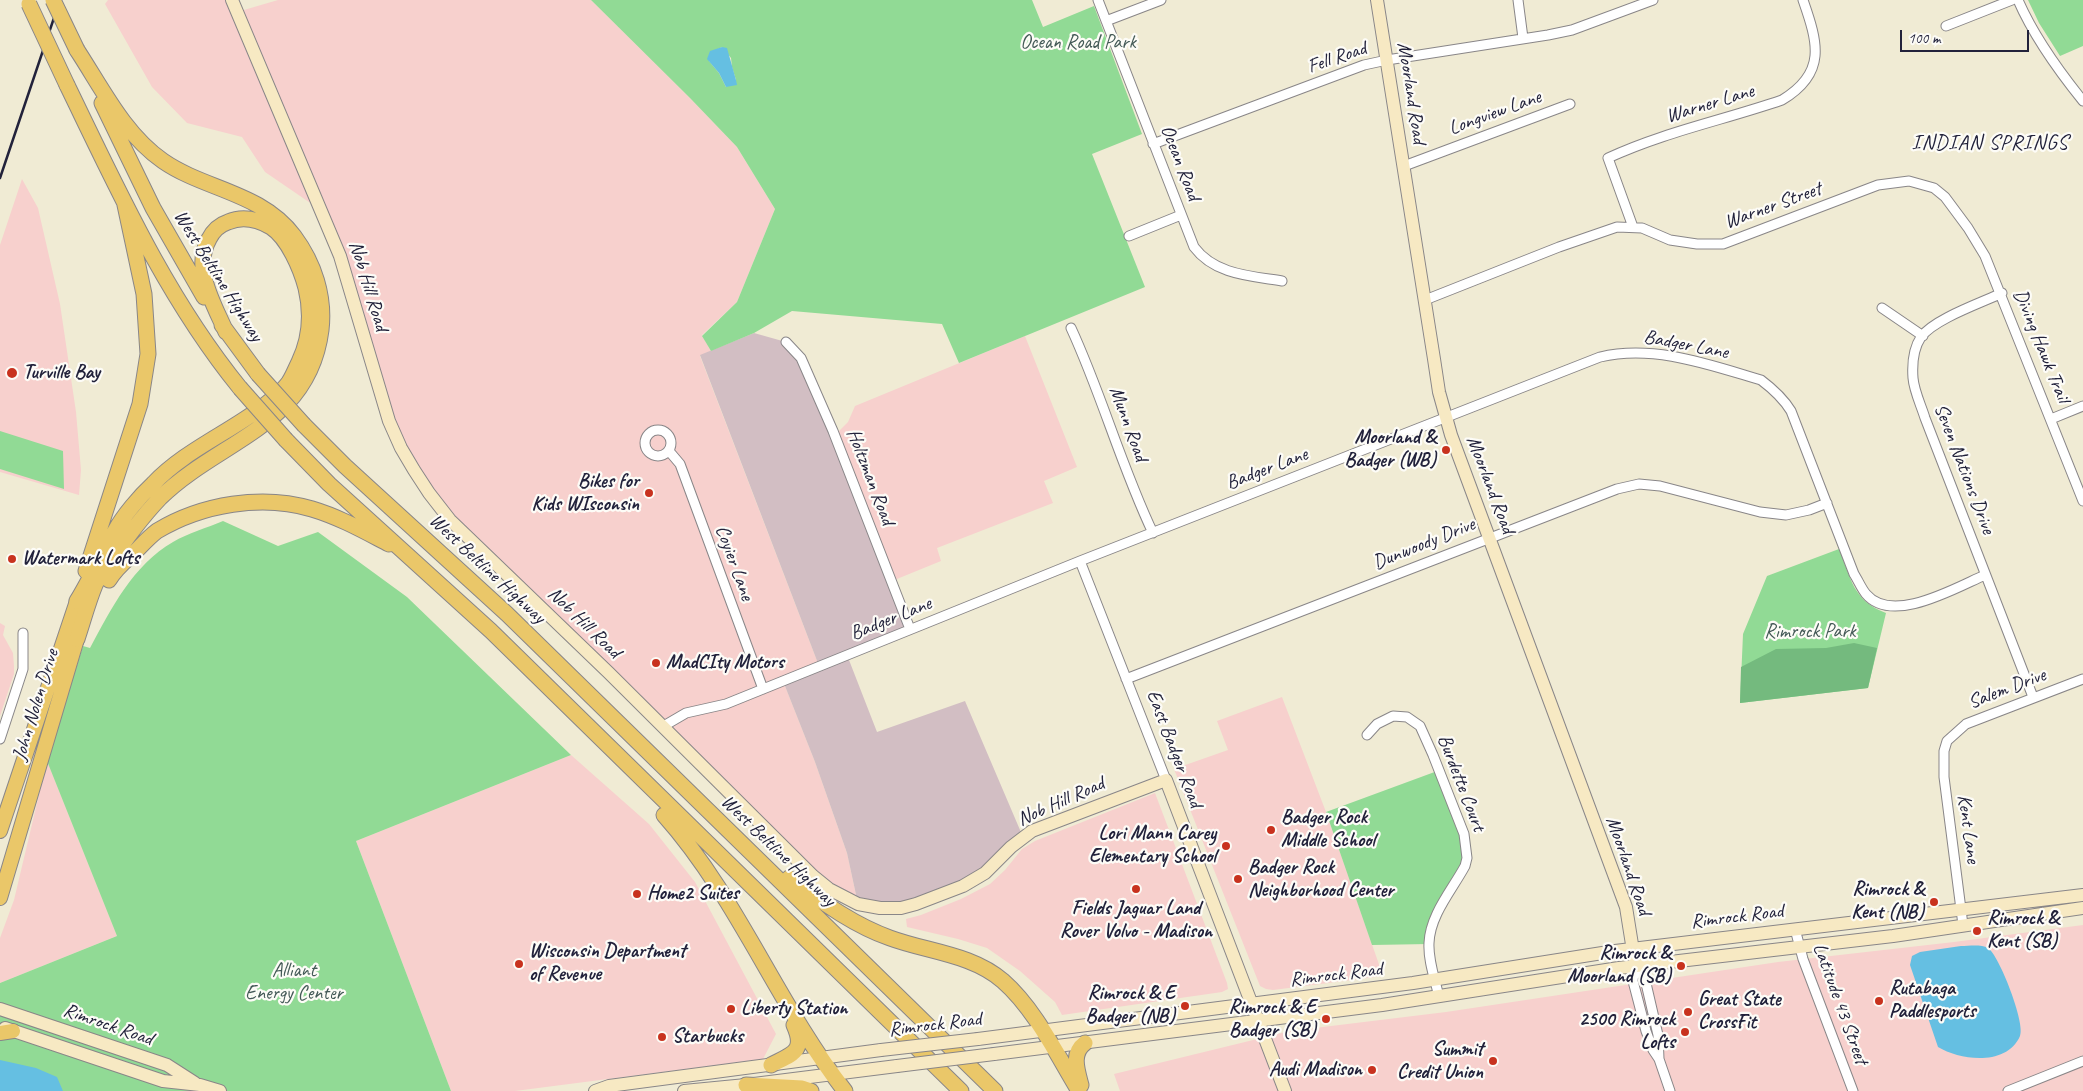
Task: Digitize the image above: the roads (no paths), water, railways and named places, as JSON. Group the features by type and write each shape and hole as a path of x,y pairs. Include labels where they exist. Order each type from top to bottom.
{"highway":[{"name":"West Beltline Highway","path":"53,0 153,208 197,286 226,332 258,374 304,425 345,466 507,614 995,1091"},
{"path":"28,2 124,205 155,264 193,325 217,360 240,388 286,440 329,484 410,556 512,652 961,1091"},
{"path":"77,50 122,119 162,161 189,176 249,199 273,214 293,235 309,259 319,286 323,317 320,343 310,371 296,395 259,428 183,479 162,497 137,523 96,584 77,639"},
{"path":"77,601 140,404 146,378 148,354 146,302 124,205"},
{"path":"77,601 116,529 152,484 177,463 245,420 270,401 289,382 303,353 310,328 308,298 302,271 291,250 272,228 255,220 235,219 221,225 212,233 204,247 202,264 205,281 226,332"},
{"path":"77,639 114,571 156,532 187,516 221,506 247,502 278,503 311,508 343,520 410,556"},
{"path":"582,722 680,832 707,869 740,921 821,1059 845,1091"},
{"path":"751,852 820,901 863,928 891,939 970,961 986,969 1012,990 1032,1014 1080,1091"},
{"path":"770,1065 792,1054 799,1044 799,1037 776,985"},
{"path":"1080,1091 1076,1066 1077,1052 1079,1047 1085,1043"},
{"path":"746,1085 802,1088 811,1091"}],"main road":[{"name":"Nob Hill Road","path":"232,0 340,256 389,421 405,456 429,493 450,520 813,876 844,898 858,904 880,908 900,908 916,904 963,886 985,873 1011,847 1032,831 1166,780"},
{"name":"Moorland Road","path":"1378,0 1439,392 1446,417 1626,907 1635,966"},
{"name":"John Nolen Drive","path":"0,831 77,601"},
{"name":"John Nolen Drive","path":"0,898 77,639"},
{"name":"East Badger Road","path":"1166,780 1285,1091"},
{"name":"Rimrock Road","path":"595,1091 881,1050 1251,1005 1435,980 1633,949 1962,908 2083,895"},
{"name":"Rimrock Road","path":"684,1091 1085,1043 1439,997 1635,966 1894,936 2083,908"},
{"name":"Rimrock Road","path":"0,1009 167,1065 199,1089"},
{"name":"Rimrock Road","path":"4,1030 163,1081 199,1089 220,1091"}],"street":[{"name":"Ocean Road","path":"1098,0 1194,247 1209,262 1225,271 1243,276 1282,281"},
{"path":"1106,21 1161,0"},
{"path":"1518,0 1523,38"},
{"name":"Fell Road","path":"1154,144 1364,65 1572,30 1653,0"},
{"name":"Warner Lane","path":"1633,227 1608,158 1662,137 1782,100 1800,87 1813,68 1816,54 1815,33 1804,0"},
{"path":"1946,26 2012,0"},
{"path":"2018,0 2039,41 2083,101"},
{"name":"Longview Lane","path":"1404,166 1570,104"},
{"name":"Warner Street","path":"1425,300 1596,233 1617,227 1642,228 1670,240 1697,244 1723,244 1878,185 1910,180 1934,188 1945,197 1955,210"},
{"name":"Diving Hawk Trail","path":"1955,210 1985,256 2002,294 2083,501"},
{"path":"1130,236 1181,215"},
{"path":"1882,308 1923,336 1931,328 1956,314 2002,294"},
{"name":"Munn Road","path":"1071,328 1084,356 1128,475 1153,533"},
{"name":"Seven Nations Drive","path":"1923,336 1915,349 1913,380 1925,418 2033,697"},
{"name":"Holtzman Road","path":"786,342 801,358 833,430 910,630"},
{"name":"Badger Lane","path":"662,727 686,713 726,704 1600,357 1631,352 1668,355 1761,380 1782,397 1791,411 1854,574 1866,594 1881,604 1892,607 1911,605 1985,576"},
{"path":"2051,419 2083,406"},
{"name":"Coyier Lane","path":"669,451 680,464 763,689"},
{"name":"Dunwoody Drive","path":"1126,679 1617,489 1639,484 1660,486 1760,512 1786,515 1809,510 1827,502"},
{"name":"East Badger Road","path":"1080,562 1166,780"},
{"path":"0,739 23,669 23,633"},
{"name":"Salem Drive","path":"1948,740 1966,724 2083,679"},
{"name":"Burdette Court","path":"1366,735 1377,724 1392,716 1407,717 1420,726 1464,834 1467,858 1465,866 1431,929 1429,944 1439,997"},
{"name":"Kent Lane","path":"1948,740 1944,751 1944,777 1963,925"},
{"name":"Latitude 43 Street","path":"1795,929 1799,946 1853,1091"},
{"path":"1635,966 1633,981 1646,1031 1653,1050 1659,1059 1670,1091"},
{"path":"2008,1091 2083,1061"}],"water":[{"path":"722,47 727,48 737,85 726,87 719,73 707,59 710,51"},
{"path":"1961,946 1985,947 1993,953 2005,976 2019,1018 2020,1036 2014,1046 1994,1056 1971,1058 1948,1052 1938,1047 1910,965 1912,956 1920,952"},
{"path":"0,1060 36,1068 57,1077 63,1091 0,1091"}],"railway":[{"path":"0,178 60,0"}],"place":[{"name":"Turville Bay","path":"12,373"},
{"name":"Moorland & Badger (WB)","path":"1446,450"},
{"name":"Bikes for Kids WIsconsin","path":"649,493"},
{"name":"Watermark Lofts","path":"12,559"},
{"name":"MadCIty Motors","path":"656,663"},
{"name":"Badger Rock Middle School","path":"1271,830"},
{"name":"Lori Mann Carey Elementary School","path":"1226,846"},
{"name":"Badger Rock Neighborhood Center","path":"1238,879"},
{"name":"Fields Jaguar Land Rover Volvo - Madison","path":"1136,889"},
{"name":"Home2 Suites","path":"637,894"},
{"name":"Rimrock & Kent (NB)","path":"1934,902"},
{"name":"Rimrock & Kent (SB)","path":"1977,931"},
{"name":"Wisconsin Department of Revenue","path":"519,964"},
{"name":"Rimrock & Moorland (SB)","path":"1681,966"},
{"name":"Rutabaga Paddlesports","path":"1879,1001"},
{"name":"Rimrock & E Badger (NB)","path":"1185,1006"},
{"name":"Liberty Station","path":"731,1009"},
{"name":"Great State CrossFit","path":"1688,1012"},
{"name":"Rimrock & E Badger (SB)","path":"1326,1019"},
{"name":"2500 Rimrock Lofts","path":"1685,1032"},
{"name":"Starbucks","path":"662,1037"},
{"name":"Summit Credit Union","path":"1493,1061"},
{"name":"Audi Madison","path":"1372,1070"}],"district":[{"name":"INDIAN SPRINGS","path":"1990,143"}],"park label":[{"name":"Ocean Road Park","path":"1078,43"},
{"name":"Rimrock Park","path":"1810,632"},
{"name":"Alliant Energy Center","path":"294,982"}]}
